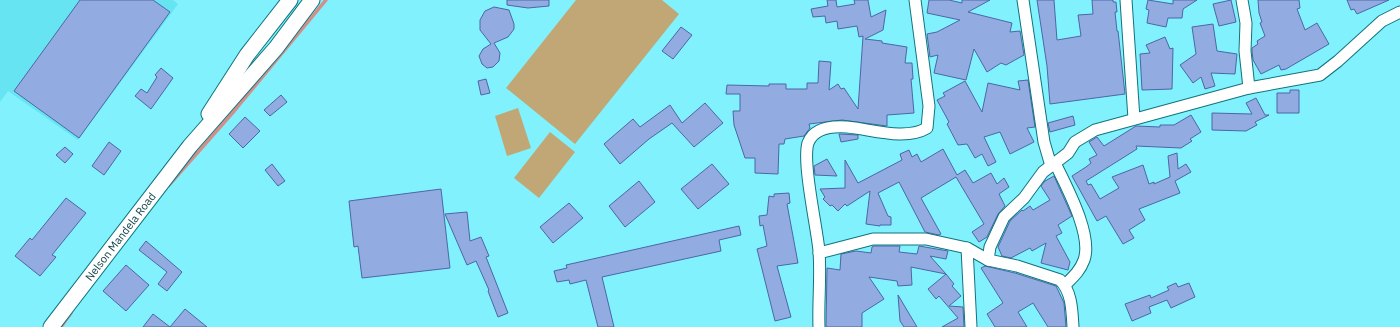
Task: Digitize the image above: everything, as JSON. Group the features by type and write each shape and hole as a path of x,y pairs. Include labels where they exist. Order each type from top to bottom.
{"main road":[{"name":"Nelson Mandela Road","path":"190,146 215,103 247,55 290,0"},
{"name":"Nelson Mandela Road","path":"51,327 190,146 276,48 312,0"}],"street":[{"path":"819,327 819,253 807,165 808,143 814,134 826,127 846,127 890,133 918,133 927,128 929,106 915,0"},
{"path":"1023,0 1044,142 1077,215 1085,239 1086,251 1079,271 1065,285"},
{"path":"1126,0 1134,119"},
{"path":"1242,0 1246,23 1245,51 1249,88"},
{"path":"988,260 990,247 1004,217 1024,198 1043,172 1068,153 1075,142 1095,130 1249,88 1320,76 1382,21 1400,12"},
{"path":"819,253 862,241 880,239 926,239 967,248 988,260 1060,280 1065,285 1069,296 1073,327"},
{"path":"967,248 971,327"}],"shaded area":[{"path":"0,0 173,0 178,4 78,140 8,91 0,102"},
{"path":"576,0 662,0 679,14 575,144 506,88"},
{"path":"518,108 531,148 507,156 495,116"},
{"path":"550,132 575,152 539,198 514,178"}],"building":[{"path":"80,0 153,0 170,12 79,138 14,91"},
{"path":"507,0 549,0 549,6 528,8 507,5"},
{"path":"827,0 836,0 837,7 855,4 854,0 868,0 871,17 886,10 883,30 865,39 882,41 882,43 907,47 905,63 912,63 913,79 911,79 914,113 887,115 887,126 842,120 809,124 810,128 804,136 785,139 784,144 779,144 778,174 755,173 755,158 745,158 734,125 733,111 740,111 740,94 726,94 727,85 769,86 769,84 786,84 786,89 807,89 807,83 818,83 819,61 831,62 829,90 838,84 841,89 844,88 858,109 863,36 859,37 857,26 838,29 837,21 826,23 825,16 813,17 811,9 828,6"},
{"path":"929,0 949,0 962,3 962,0 990,0 968,12 1012,23 1010,32 1020,31 1024,55 1006,65 1001,63 987,72 974,49 966,80 934,73 938,55 930,57 927,34 937,32 960,20 927,13"},
{"path":"1037,0 1054,0 1057,40 1081,36 1078,15 1093,14 1092,0 1113,0 1113,2 1116,2 1117,12 1115,12 1125,94 1050,104 1047,66"},
{"path":"1148,0 1173,4 1173,0 1197,0 1183,9 1182,18 1168,18 1166,27 1147,23 1149,10 1146,9"},
{"path":"1231,0 1236,22 1219,26 1213,4"},
{"path":"1258,0 1299,0 1300,8 1297,9 1305,30 1317,23 1329,44 1286,69 1281,70 1279,65 1261,74 1253,60 1252,51 1252,48 1258,44 1257,41 1265,36 1260,23 1262,22 1259,13"},
{"path":"1347,0 1389,0 1357,14 1354,9 1351,10"},
{"path":"494,7 509,10 514,24 514,29 508,37 494,43 500,53 499,61 493,67 487,68 482,64 479,56 483,49 491,44 480,30 480,20 485,11"},
{"path":"1213,24 1217,51 1237,54 1235,74 1211,73 1215,86 1205,89 1201,77 1193,83 1180,65 1196,54 1192,27"},
{"path":"681,27 692,35 673,59 662,51"},
{"path":"1165,37 1170,49 1173,48 1172,89 1142,90 1140,54 1150,53 1146,45"},
{"path":"161,68 173,78 151,109 135,96 141,89 147,93 157,77 155,75"},
{"path":"486,79 490,93 481,95 478,81"},
{"path":"1028,80 1035,127 1027,128 1034,142 1010,154 1000,132 984,137 996,162 988,166 982,154 975,158 967,144 958,145 947,124 949,122 937,100 945,96 943,93 965,81 982,112 988,83 1020,90 1018,81"},
{"path":"1290,90 1299,90 1299,113 1277,113 1277,93 1290,93"},
{"path":"281,95 287,102 270,116 264,110"},
{"path":"1256,98 1265,115 1269,115 1255,122 1257,125 1246,131 1212,130 1212,113 1252,114 1246,103"},
{"path":"705,103 723,123 694,147 672,123 649,139 620,164 604,144 633,119 640,127 670,105 682,123"},
{"path":"1191,115 1201,132 1190,139 1192,141 1181,148 1136,146 1137,149 1086,181 1088,185 1091,184 1100,199 1119,188 1112,177 1143,165 1149,184 1154,182 1154,184 1170,177 1168,156 1177,153 1178,169 1186,164 1191,172 1175,181 1180,193 1139,209 1145,220 1129,230 1134,238 1123,244 1106,216 1097,221 1072,176 1091,163 1089,159 1097,155 1089,142 1097,137 1104,146 1136,126 1160,127 1160,125 1174,125"},
{"path":"1073,116 1075,125 1050,132 1048,123"},
{"path":"245,117 260,131 243,148 229,134"},
{"path":"839,134 858,135 858,139 841,142"},
{"path":"109,142 121,151 104,175 92,166"},
{"path":"65,147 73,154 65,163 56,155"},
{"path":"943,149 957,175 965,170 973,183 991,173 997,184 1004,178 1009,187 999,194 1005,206 998,214 987,237 979,242 972,232 984,224 956,177 921,198 941,234 939,235 925,232 899,182 878,193 888,216 891,217 891,225 880,226 866,224 870,191 847,206 845,204 838,211 823,199 825,197 820,189 845,188 845,160 858,183 902,160 900,154 909,150 912,157 917,154 921,162"},
{"path":"827,159 837,176 815,175 814,166"},
{"path":"272,164 285,181 278,186 265,170"},
{"path":"712,164 729,184 698,209 681,189"},
{"path":"1054,176 1072,216 1058,225 1062,233 1056,236 1070,262 1068,270 1041,263 1046,243 1032,251 1030,248 1011,258 1002,256 998,247 1010,221 1022,210 1023,211 1030,206 1033,210 1050,200 1041,186 1045,181"},
{"path":"639,181 655,202 625,227 609,206"},
{"path":"441,189 450,268 362,278 358,246 354,247 349,201"},
{"path":"789,193 790,203 787,204 798,263 777,266 791,317 775,321 757,249 767,246 763,225 760,226 759,216 767,215 769,196 774,197 774,194"},
{"path":"66,198 86,213 52,255 56,257 40,276 15,256 30,238 32,240"},
{"path":"569,203 583,218 553,243 540,227"},
{"path":"467,212 470,241 481,237 489,256 486,257 508,313 498,317 488,291 489,290 476,261 467,265 445,214"},
{"path":"739,226 741,235 719,240 721,251 602,277 614,327 598,327 586,280 570,284 569,280 557,282 554,271 567,268 566,265"},
{"path":"146,241 182,272 167,291 158,284 167,272 139,250"},
{"path":"900,246 899,252 917,254 919,246 948,251 946,259 930,256 946,274 911,267 912,285 898,286 897,281 869,277 884,299 862,313 862,327 826,327 827,268 840,270 841,254 856,251 871,253 872,247"},
{"path":"126,265 149,285 126,311 103,291"},
{"path":"985,266 1015,273 1056,286 1064,303 1066,327 1048,327 1033,303 1018,312 1027,327 995,327 987,314 1003,303 981,268"},
{"path":"946,274 954,284 952,286 961,296 949,306 963,307 964,327 942,327 958,318 939,296 936,299 928,289"},
{"path":"1176,283 1178,287 1189,283 1195,297 1171,308 1167,300 1149,307 1151,313 1132,321 1125,304 1150,295 1151,298 1169,290 1167,287"},
{"path":"898,295 917,327 904,327 900,321"},
{"path":"185,309 207,327 170,327"},
{"path":"153,314 170,327 143,327"}],"waterway":[{"path":"169,185 235,110 326,0"},
{"path":"61,327 71,313"}]}
